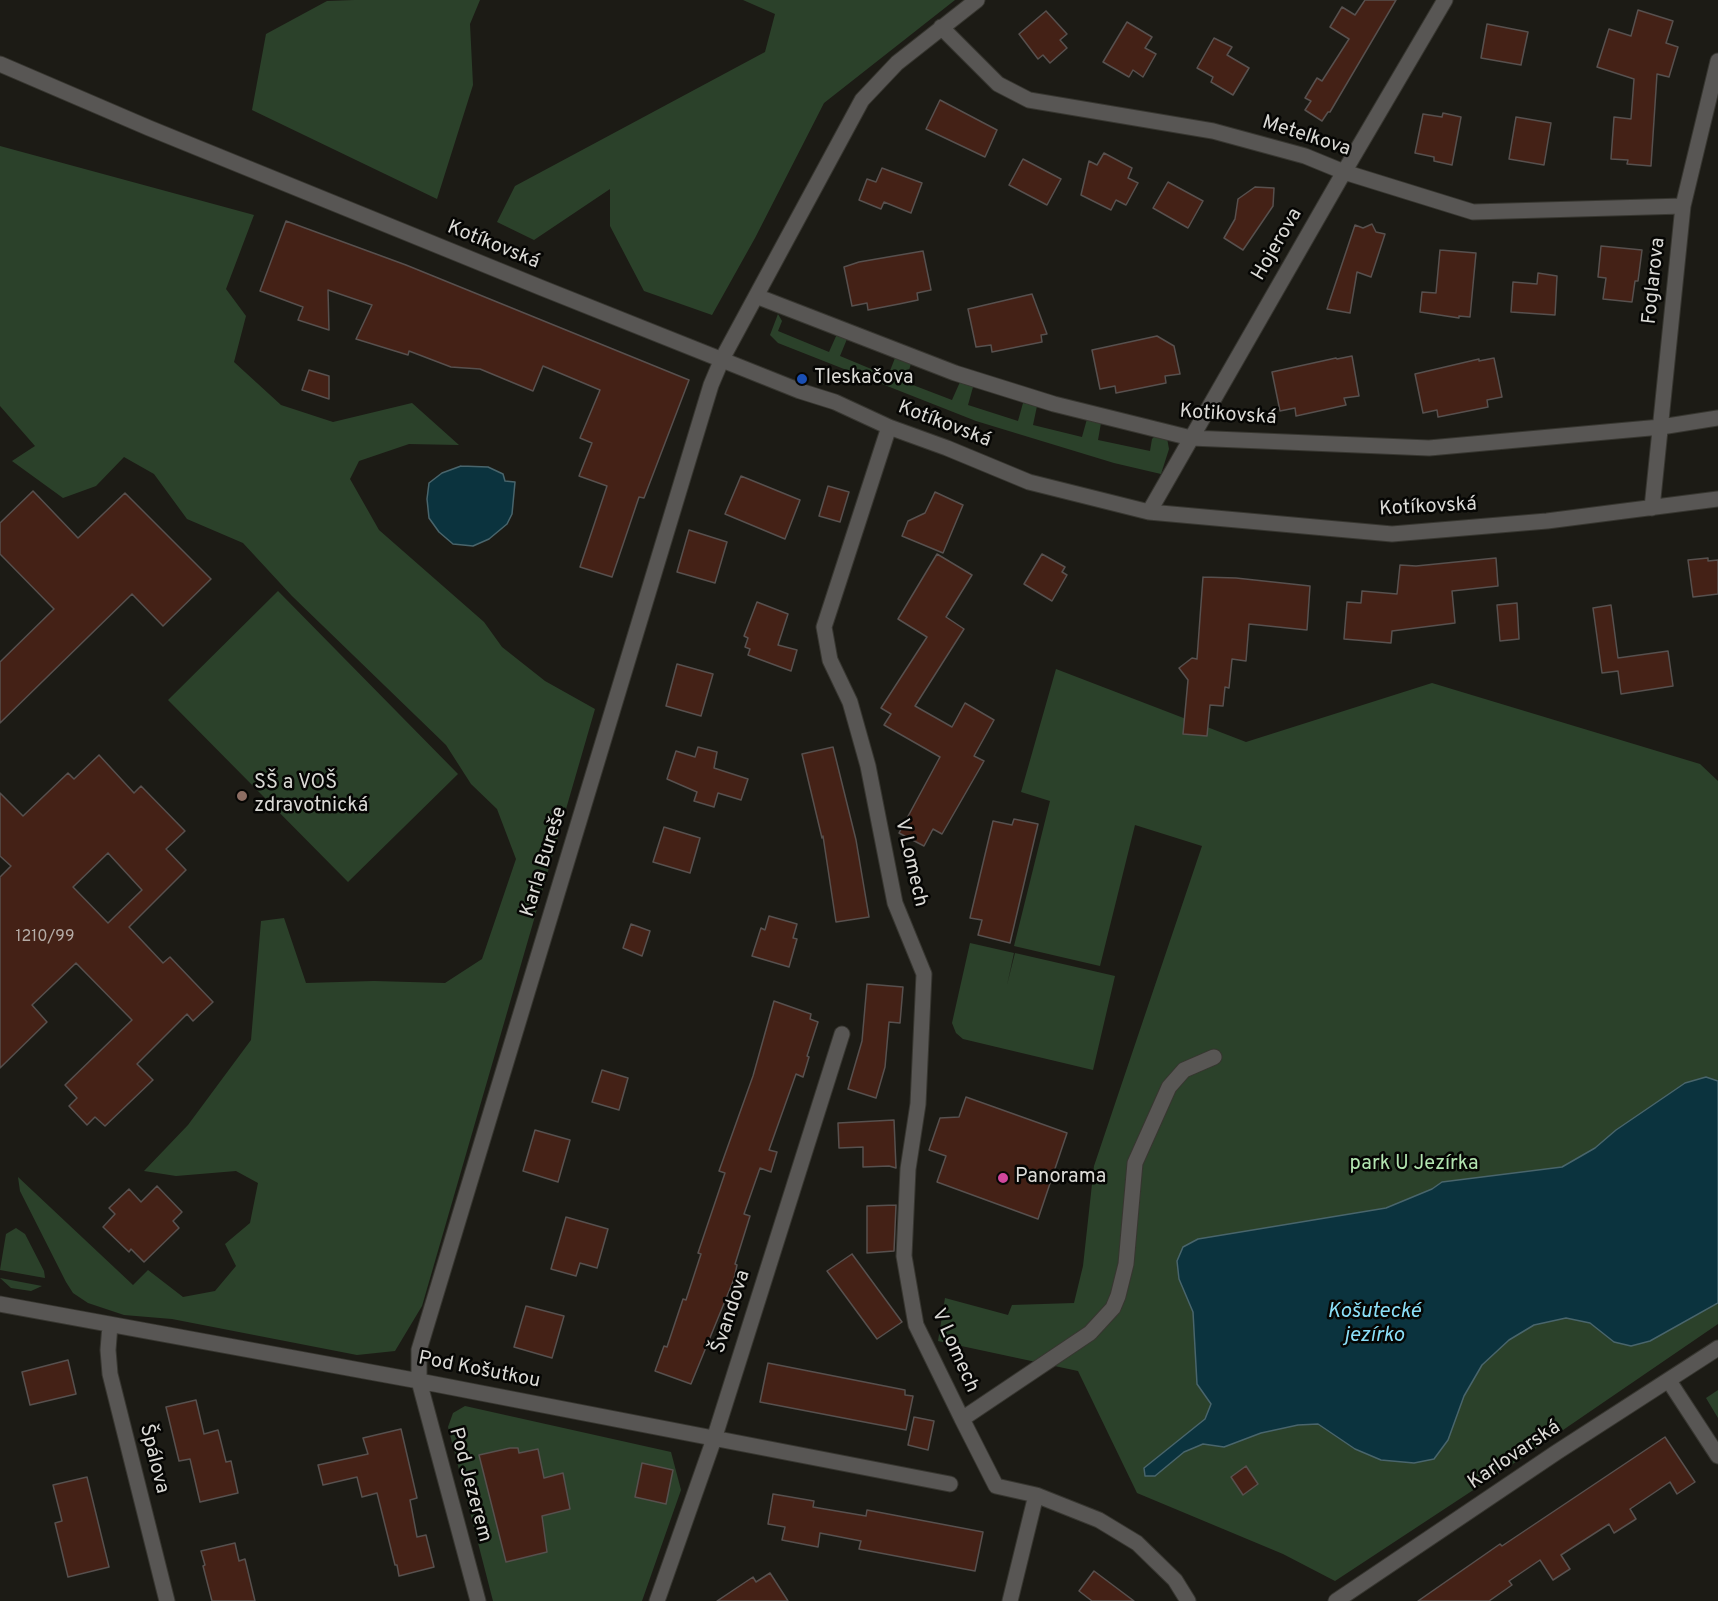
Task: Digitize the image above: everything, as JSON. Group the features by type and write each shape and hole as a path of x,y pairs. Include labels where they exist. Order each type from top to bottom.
{"street":[{"path":"722,358 862,100 897,63 977,0"},
{"name":"Hojerova","path":"1149,512 1445,0"},
{"name":"Metelkova","path":"941,27 999,84 1029,100 1213,131 1305,156 1344,172 1473,212 1683,206"},
{"name":"Foglarova","path":"1652,508 1683,206 1718,61"},
{"name":"Kotíkovská","path":"0,64 192,146 800,391 835,402 889,427 1029,482 1149,512 1392,534 1546,521 1718,499"},
{"name":"Kotikovská","path":"756,296 955,373 1054,404 1191,438 1428,448 1661,428 1718,418"},
{"name":"Karla Bureše","path":"419,1381 419,1350 711,385 722,358"},
{"name":"V Lomech","path":"889,427 824,627 830,660 850,702 868,766 895,903 924,974 918,1104 908,1169 904,1256 916,1324 996,1486 1036,1495"},
{"name":"Švandova","path":"657,1601 714,1438 842,1034"},
{"name":"V Lomech","path":"962,1419 1090,1333 1113,1308 1126,1264 1135,1163 1169,1087 1184,1070 1214,1057"},
{"name":"Pod Košutkou","path":"0,1304 419,1381 950,1484"},
{"name":"Špálova","path":"110,1325 108,1350 110,1374 166,1601"},
{"name":"Karlovarská","path":"1336,1601 1557,1452 1718,1348"},
{"name":"Pod Jezerem","path":"419,1381 478,1601"},
{"path":"1669,1381 1718,1456"},
{"path":"1010,1601 1036,1495 1099,1520 1137,1544 1174,1580 1188,1601"}],"green space":[{"path":"480,0 470,24 473,85 437,199 252,110 266,34 327,1"},
{"path":"743,0 955,0 824,103 755,238 712,315 644,291 610,226 610,189 534,240 497,222 515,186 765,52 775,14"},
{"path":"0,146 254,215 226,289 246,316 234,362 281,405 333,422 412,403 459,445 409,444 359,461 350,479 379,530 484,622 502,647 545,681 595,709 422,1306 395,1351 357,1355 172,1319 124,1315 88,1303 73,1293 66,1282 20,1191 18,1177 133,1285 148,1270 183,1297 215,1291 236,1266 225,1244 250,1223 258,1183 236,1171 176,1176 144,1171 188,1125 251,1040 261,921 284,918 306,983 374,981 445,983 482,959 516,859 497,809 471,784 446,745 292,596 243,543 187,519 154,474 124,457 96,486 63,498 12,461 35,446 0,406"},
{"path":"778,314 782,321 778,331 829,352 837,334 847,339 840,356 888,376 895,358 911,364 905,382 952,400 960,382 973,387 968,405 1018,421 1023,403 1037,406 1033,425 1082,437 1087,419 1101,423 1098,440 1150,451 1152,439 1156,435 1167,438 1169,449 1161,474 1114,463 976,421 778,343 770,335"},
{"path":"278,591 458,774 348,882 168,700"},
{"name":"park U Jezírka","path":"1056,669 1246,742 1432,683 1700,764 1718,781 1718,1324 1525,1456 1335,1581 1283,1554 1137,1493 1078,1371 938,1341 945,1298 1008,1315 1012,1305 1074,1303 1083,1266 1094,1166 1202,846 1135,825 1100,966 1014,946 1050,801 1021,792"},
{"path":"970,943 1014,953 1007,985 1015,953 1115,976 1093,1070 963,1039 956,1033 952,1023"},
{"path":"16,1228 25,1234 44,1271 45,1278 0,1270 6,1234"},
{"path":"0,1278 42,1286 31,1291 11,1288"},
{"path":"1718,1390 1718,1418 1706,1398"},
{"path":"465,1406 671,1452 681,1490 642,1601 493,1601 448,1427 453,1413"}],"water":[{"path":"461,466 488,467 503,474 505,481 515,482 512,514 507,524 489,539 473,546 453,544 439,532 429,518 427,499 429,483 442,473"},
{"name":"Košutecké jezírko","path":"1706,1077 1718,1081 1718,1303 1650,1341 1631,1346 1614,1342 1590,1323 1566,1318 1534,1325 1509,1340 1482,1365 1464,1396 1448,1440 1434,1459 1414,1463 1381,1460 1355,1449 1318,1424 1298,1425 1261,1433 1224,1447 1203,1444 1184,1452 1155,1476 1145,1476 1144,1468 1205,1419 1211,1404 1197,1384 1193,1312 1179,1279 1177,1261 1183,1247 1198,1239 1386,1208 1432,1189 1442,1182 1562,1167 1595,1148 1616,1130 1685,1083"}],"building":[{"path":"1365,0 1396,0 1330,112 1322,121 1305,110 1311,101 1305,98 1317,78 1322,81 1349,39 1330,27 1342,7 1355,15"},
{"path":"1638,10 1673,21 1666,43 1678,47 1669,77 1657,74 1651,166 1627,164 1628,160 1611,159 1614,117 1631,119 1634,79 1597,67 1609,29 1631,36"},
{"path":"1046,11 1067,34 1060,40 1067,48 1050,63 1043,55 1038,59 1019,34"},
{"path":"1127,22 1152,37 1145,48 1156,54 1143,77 1133,70 1129,77 1103,62"},
{"path":"1487,24 1528,32 1521,65 1481,58"},
{"path":"1214,38 1232,47 1227,55 1249,68 1233,95 1211,82 1213,77 1197,68"},
{"path":"940,100 997,130 985,157 926,129"},
{"path":"1443,113 1461,117 1452,165 1434,161 1434,157 1415,153 1423,114 1442,117"},
{"path":"1516,117 1551,123 1544,165 1509,159"},
{"path":"1104,153 1132,168 1128,178 1138,183 1126,205 1116,200 1111,210 1081,195 1089,161 1097,165"},
{"path":"1023,159 1061,179 1047,205 1009,185"},
{"path":"882,168 922,183 911,213 884,202 881,209 859,200 867,179 876,182"},
{"path":"1168,182 1203,201 1188,228 1153,208"},
{"path":"1255,187 1274,188 1273,206 1243,250 1224,238 1235,219 1238,199"},
{"path":"286,221 406,265 689,380 644,498 639,497 612,577 580,567 607,486 579,476 592,443 580,438 600,390 543,366 533,391 480,369 451,367 409,351 408,355 356,339 372,305 328,290 329,330 298,320 303,307 260,291"},
{"path":"1372,224 1376,232 1385,234 1371,277 1357,272 1350,313 1327,309 1355,225 1363,228"},
{"path":"1601,246 1642,250 1638,281 1635,281 1632,302 1603,299 1606,278 1598,277"},
{"path":"1440,250 1476,253 1470,317 1459,316 1459,318 1420,312 1422,292 1436,293"},
{"path":"923,251 931,290 917,293 918,300 899,304 868,310 867,303 852,306 844,267 859,262"},
{"path":"1538,273 1557,276 1555,315 1511,312 1513,282 1537,284"},
{"path":"1032,294 1047,334 1041,335 1042,342 992,352 991,345 976,347 968,309"},
{"path":"1157,336 1174,346 1180,374 1165,376 1166,383 1116,393 1115,386 1100,389 1092,350"},
{"path":"1352,356 1359,396 1344,398 1346,405 1296,416 1295,408 1280,411 1272,372"},
{"path":"1494,358 1502,397 1487,400 1488,407 1438,417 1437,410 1423,413 1415,374 1479,359 1479,361"},
{"path":"309,370 329,376 329,399 302,390"},
{"path":"741,476 800,500 785,539 725,514"},
{"path":"828,486 849,492 840,522 819,516"},
{"path":"33,491 78,538 125,493 211,579 163,626 132,594 0,723 0,662 54,609 0,554 0,523"},
{"path":"935,492 963,505 943,553 902,536 908,521 925,513"},
{"path":"689,530 727,542 715,583 677,572"},
{"path":"937,554 972,575 946,617 964,629 915,706 952,727 965,703 994,720 974,756 984,761 942,834 933,829 924,846 899,833 940,757 884,725 891,714 881,708 927,637 898,619"},
{"path":"1042,554 1065,567 1062,572 1067,575 1052,601 1024,584"},
{"path":"1496,558 1498,586 1452,591 1455,623 1392,631 1391,643 1344,639 1347,602 1361,603 1362,591 1397,594 1400,565 1416,566"},
{"path":"1708,558 1708,561 1718,560 1718,594 1693,597 1688,560"},
{"path":"1203,577 1310,586 1307,630 1249,624 1246,661 1232,659 1229,688 1225,687 1223,706 1210,705 1207,736 1183,734 1188,680 1179,668 1192,658 1197,659"},
{"path":"757,602 788,614 778,645 797,650 791,671 748,655 750,649 745,647 748,638 744,636"},
{"path":"1517,603 1519,639 1500,641 1497,605"},
{"path":"1611,605 1618,658 1668,651 1673,686 1621,694 1618,671 1602,673 1593,608"},
{"path":"677,664 713,674 701,716 666,706"},
{"path":"698,747 717,752 714,768 748,779 741,800 718,793 714,807 694,801 697,792 667,779 676,751 695,757"},
{"path":"833,747 856,840 869,917 836,922 823,836 822,838 802,754"},
{"path":"99,755 134,793 141,786 185,831 166,849 186,870 129,927 163,963 170,957 213,1002 193,1021 187,1014 137,1064 153,1080 105,1126 95,1117 87,1125 69,1106 77,1098 65,1085 132,1020 76,963 32,1005 47,1022 0,1068 0,877 11,866 0,856 0,793 23,816 68,773 74,779","holes":["108,853 142,890 108,923 73,887"]},
{"path":"1014,819 1038,824 1010,943 978,935 982,920 970,918 993,821 1012,825"},
{"path":"664,827 700,838 690,873 653,862"},
{"path":"769,916 797,924 793,938 797,939 789,967 752,956 761,928 765,930"},
{"path":"631,924 650,931 642,956 623,948"},
{"path":"867,984 903,987 900,1023 889,1022 885,1067 876,1098 848,1089 862,1041"},
{"path":"774,1001 811,1014 810,1019 818,1022 803,1077 796,1074 769,1150 777,1152 771,1172 760,1168 744,1214 750,1216 735,1264 737,1265 734,1279 691,1384 655,1371 664,1346 667,1347 683,1299 686,1300 701,1254 698,1253 725,1173 719,1171 753,1076"},
{"path":"602,1070 628,1078 619,1110 592,1102"},
{"path":"966,1097 1067,1133 1038,1219 937,1182 946,1156 929,1150 940,1118 959,1117"},
{"path":"894,1120 896,1168 863,1167 863,1147 839,1148 838,1123"},
{"path":"535,1130 570,1140 558,1182 523,1171"},
{"path":"157,1186 182,1212 173,1221 179,1228 144,1262 131,1249 129,1252 103,1227 115,1214 109,1208 129,1189 141,1202"},
{"path":"896,1205 894,1251 867,1253 867,1206"},
{"path":"566,1217 608,1229 597,1268 580,1263 576,1276 551,1269"},
{"path":"852,1254 902,1322 877,1339 827,1271"},
{"path":"526,1306 564,1316 552,1358 514,1347"},
{"path":"68,1360 76,1394 30,1405 22,1372"},
{"path":"768,1363 905,1390 905,1395 913,1396 906,1430 760,1402"},
{"path":"196,1400 204,1434 218,1430 226,1462 231,1461 238,1493 200,1502 190,1459 179,1461 166,1407"},
{"path":"914,1417 934,1421 928,1450 908,1445"},
{"path":"401,1429 417,1498 410,1500 417,1537 426,1535 434,1567 399,1576 377,1493 362,1497 357,1477 323,1485 318,1465 368,1454 363,1438"},
{"path":"1665,1437 1695,1482 1677,1494 1670,1482 1630,1509 1636,1519 1614,1533 1609,1524 1561,1555 1570,1569 1553,1580 1540,1560 1509,1581 1512,1585 1489,1601 1418,1601 1500,1544 1502,1546"},
{"path":"518,1448 519,1453 538,1449 544,1478 563,1473 570,1509 542,1516 547,1552 506,1562 479,1455"},
{"path":"642,1463 673,1470 666,1504 635,1497"},
{"path":"1246,1466 1258,1484 1243,1495 1231,1477"},
{"path":"87,1477 109,1567 68,1577 55,1523 62,1521 53,1485"},
{"path":"773,1494 814,1501 813,1507 866,1516 867,1510 983,1532 975,1571 859,1549 861,1541 820,1533 818,1547 782,1540 785,1527 768,1524"},
{"path":"235,1543 239,1561 245,1559 255,1601 212,1601 201,1551"},
{"path":"1094,1571 1134,1601 1092,1601 1079,1591"},
{"path":"770,1573 788,1601 717,1601 753,1577 756,1582"}],"place":[{"name":"Tleskačova","path":"802,379"},
{"name":"SŠ a VOŠ zdravotnická","path":"242,796"},
{"name":"Panorama","path":"1003,1178"}]}
